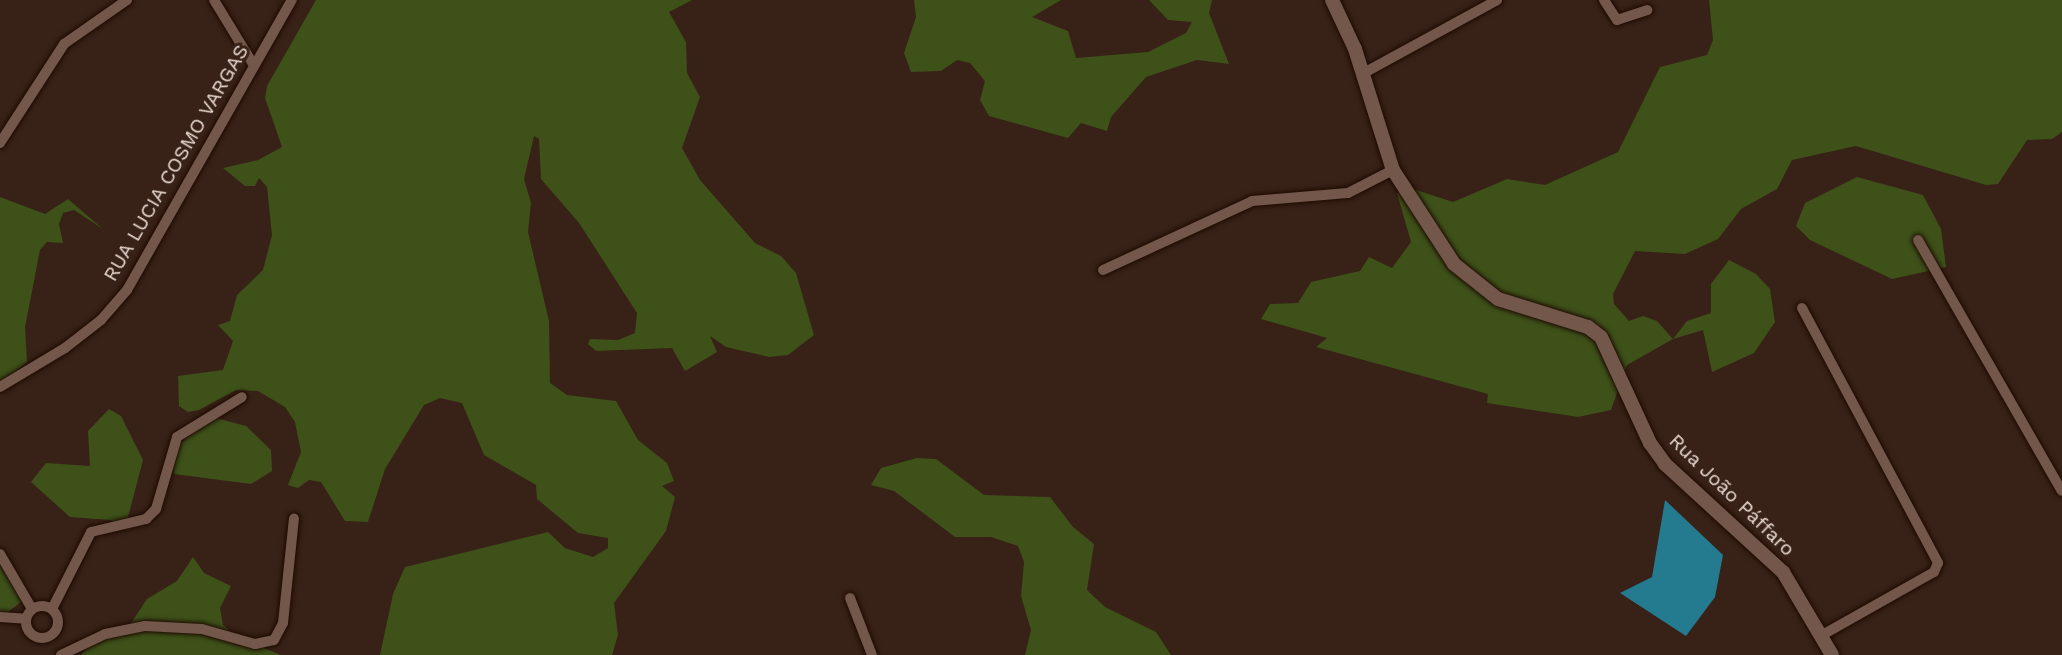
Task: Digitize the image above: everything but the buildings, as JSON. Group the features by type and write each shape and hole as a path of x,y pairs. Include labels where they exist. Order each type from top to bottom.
{"street":[{"path":"0,143 64,44 127,0"},
{"path":"214,0 253,64"},
{"name":"RUA LUCIA COSMO VARGAS","path":"0,387 65,348 116,304 292,0"},
{"name":"Rua João Páffaro","path":"1332,0 1362,74 1393,170 1470,280 1523,311 1588,327 1601,337 1630,406 1665,464 1771,559 1832,655"},
{"path":"1362,74 1497,0"},
{"path":"1604,0 1617,20 1647,10"},
{"path":"1103,270 1252,201 1348,193 1393,170"},
{"path":"1918,240 2060,484"},
{"path":"1802,308 1938,563 1934,572 1822,635"},
{"path":"53,634 58,624 52,609 91,532 151,515 162,496 177,437 242,397"},
{"path":"53,634 64,653 105,634 145,626 202,629 255,644 274,640 283,623 294,519"},
{"path":"0,554 32,609"},
{"path":"850,598 872,655"},
{"path":"32,609 52,609"},
{"path":"26,619 32,609"},
{"path":"0,617 26,619"},
{"path":"26,619 36,637 53,634"}],"green space":[{"path":"316,0 692,0 669,12 686,42 687,73 700,97 682,148 700,180 755,243 781,256 796,273 814,335 788,355 769,357 726,347 710,336 717,352 685,371 672,348 596,351 588,344 590,339 618,340 635,333 637,313 579,223 541,179 539,139 534,136 524,179 531,203 528,232 549,321 550,383 567,395 616,401 638,440 667,463 674,481 662,486 675,497 666,531 614,603 618,635 612,655 380,655 393,594 405,567 548,532 565,548 593,557 608,548 608,538 578,533 537,499 536,485 484,455 462,403 440,398 424,405 385,469 368,522 345,521 321,482 309,480 298,488 288,485 301,452 295,422 285,407 258,391 236,390 199,410 188,412 179,406 178,376 223,370 233,341 218,325 230,321 237,295 263,270 272,235 267,187 259,178 255,186 245,186 223,168 258,160 282,147 265,98 267,86"},
{"path":"914,0 1061,0 1032,17 1068,31 1076,58 1148,52 1186,33 1192,22 1168,20 1149,0 1212,0 1209,13 1229,64 1197,60 1146,77 1111,117 1107,131 1081,123 1068,138 989,116 980,100 985,81 970,63 957,60 941,71 911,72 904,53 916,17"},
{"path":"1709,0 2062,0 2062,132 2052,139 2027,140 1998,184 1986,185 1856,146 1792,160 1777,189 1741,209 1718,239 1685,254 1635,251 1613,294 1614,304 1629,321 1643,316 1657,321 1673,339 1627,365 1611,410 1578,417 1487,403 1488,394 1316,347 1327,338 1261,319 1270,304 1298,303 1311,282 1360,271 1369,257 1392,268 1411,242 1397,193 1416,190 1453,202 1507,179 1545,185 1618,152 1660,67 1707,55 1713,40"},
{"path":"1857,177 1923,195 1941,229 1946,267 1892,279 1810,240 1796,226 1805,203"},
{"path":"0,197 45,214 68,199 103,229 74,210 63,213 59,224 63,243 47,242 40,250 25,327 27,362 0,385"},
{"path":"1729,260 1756,274 1770,289 1775,322 1754,353 1712,372 1703,330 1673,339 1687,321 1711,313 1711,284"},
{"path":"109,409 121,416 143,460 127,521 120,527 110,520 70,517 31,482 46,463 90,466 88,431"},
{"path":"208,416 246,426 271,450 272,471 251,484 174,474 171,453"},
{"path":"917,458 936,459 984,495 1050,497 1073,527 1094,544 1087,590 1105,607 1156,632 1171,655 1025,655 1031,630 1021,596 1024,562 1018,546 991,537 955,537 894,491 871,485 881,468"},
{"path":"193,557 204,573 231,586 220,608 223,625 237,637 281,655 81,655 93,642 126,631 147,599 177,581"},
{"path":"0,563 21,586 21,602 0,618"}],"water":[{"path":"1665,500 1723,555 1715,597 1686,636 1620,593 1652,577"}]}
